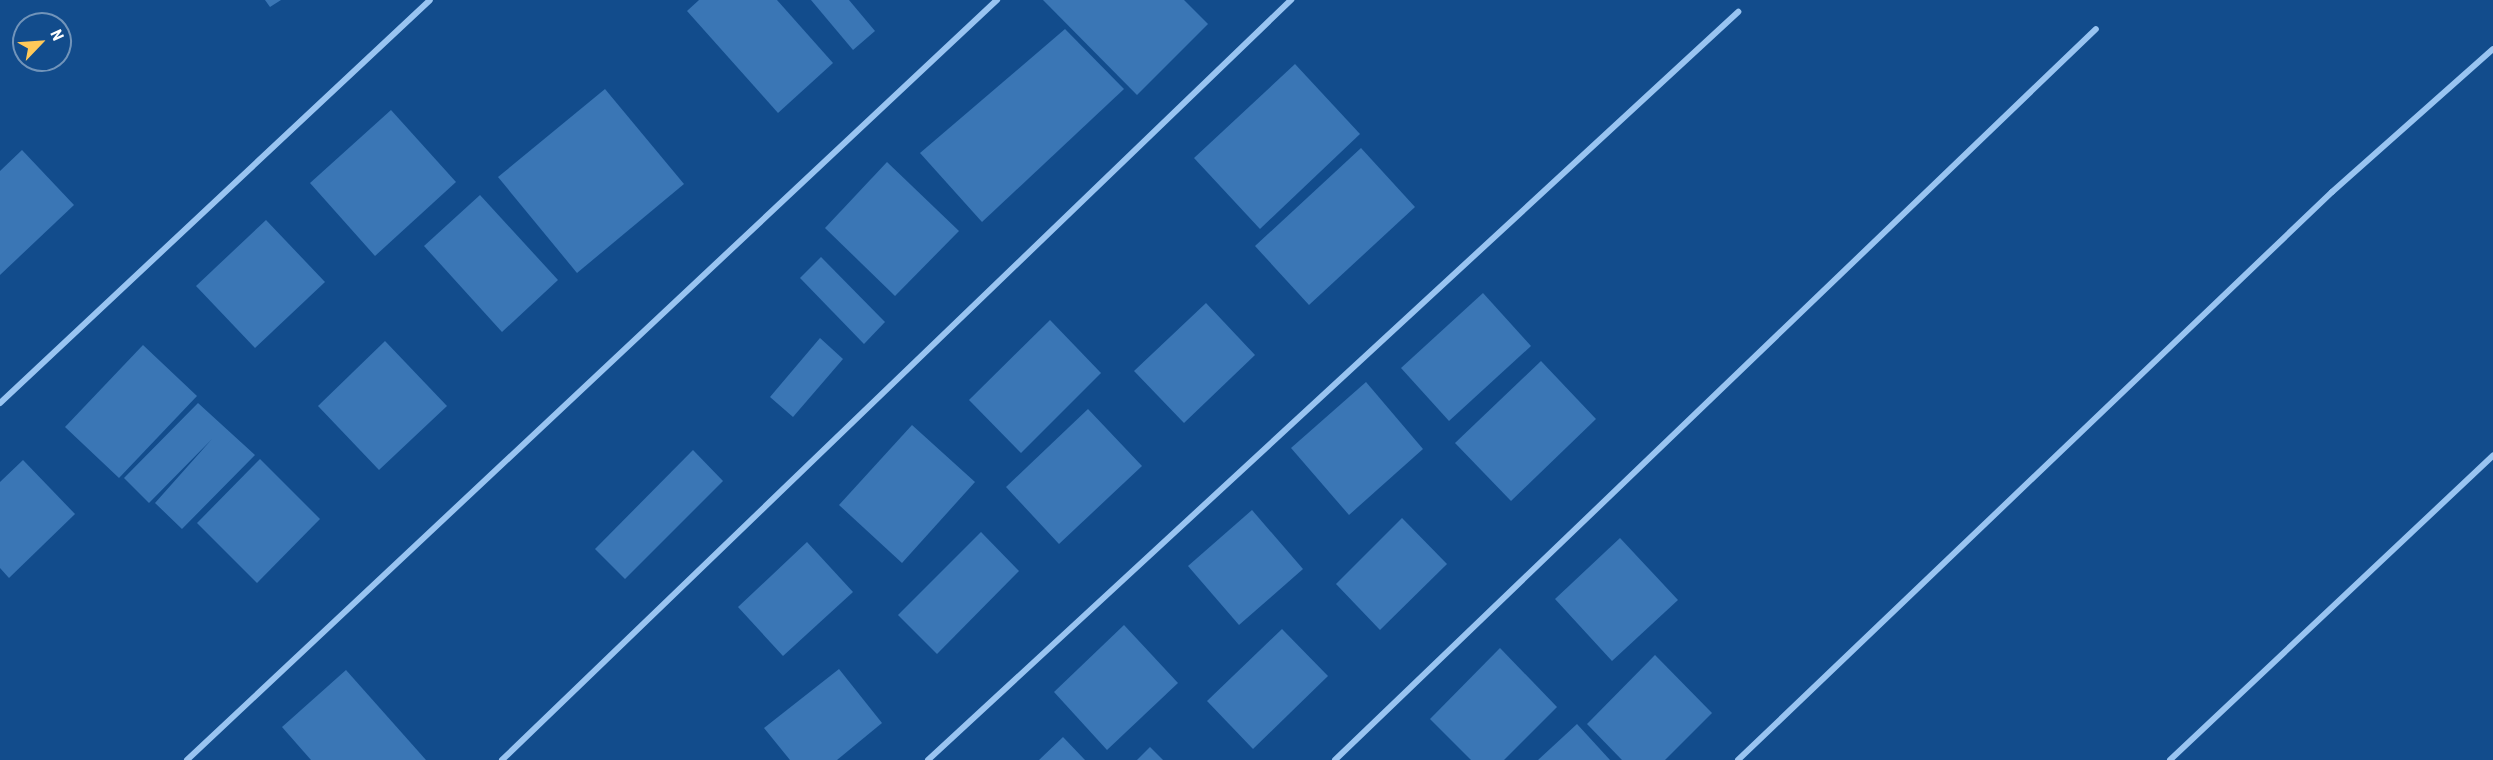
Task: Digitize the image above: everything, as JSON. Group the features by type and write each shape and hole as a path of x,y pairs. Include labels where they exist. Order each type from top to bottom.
{"street":[{"path":"0,403 430,0"},
{"path":"187,760 998,0"},
{"path":"502,760 1291,0"},
{"path":"928,760 1738,12"},
{"path":"1335,760 2096,29"},
{"path":"1738,760 2332,192 2493,49"},
{"path":"2170,760 2493,456"}],"building":[{"path":"265,0 281,0 270,7"},
{"path":"699,0 777,0 833,63 778,113 687,11"},
{"path":"811,0 849,0 875,31 853,50"},
{"path":"1043,0 1184,0 1208,24 1137,95"},
{"path":"1065,29 1124,89 982,222 920,153"},
{"path":"1295,64 1360,134 1260,229 1194,158"},
{"path":"605,89 684,184 577,273 498,177"},
{"path":"391,110 456,182 375,256 310,183"},
{"path":"1361,148 1415,207 1309,305 1255,246"},
{"path":"22,150 74,205 0,275 0,171"},
{"path":"887,162 959,231 895,296 825,228"},
{"path":"480,195 558,280 502,332 424,246"},
{"path":"266,220 325,282 255,348 196,286"},
{"path":"821,257 885,322 864,344 800,278"},
{"path":"1483,293 1531,346 1449,421 1401,368"},
{"path":"1206,303 1255,355 1184,423 1134,371"},
{"path":"1050,320 1101,373 1021,453 969,400"},
{"path":"820,338 843,359 793,417 770,397"},
{"path":"385,341 447,406 379,470 318,406"},
{"path":"143,345 197,396 119,478 65,427"},
{"path":"1541,361 1596,419 1511,501 1455,443"},
{"path":"1366,382 1423,449 1349,515 1291,448"},
{"path":"198,403 255,455 182,529 155,503 212,439 149,503 124,478"},
{"path":"1088,409 1142,466 1059,544 1006,487"},
{"path":"912,425 975,482 902,563 839,505"},
{"path":"693,450 723,481 625,579 595,549"},
{"path":"260,459 320,519 257,583 197,523"},
{"path":"23,460 75,514 9,578 0,568 0,482"},
{"path":"1252,510 1303,569 1239,625 1188,566"},
{"path":"1402,518 1447,564 1380,630 1336,584"},
{"path":"981,532 1019,571 937,654 898,615"},
{"path":"1620,538 1678,600 1612,661 1555,599"},
{"path":"807,542 853,592 783,656 738,607"},
{"path":"1124,625 1178,683 1107,750 1054,692"},
{"path":"1282,629 1328,676 1253,749 1207,701"},
{"path":"1500,648 1557,707 1504,760 1471,760 1430,719"},
{"path":"1655,655 1712,713 1665,760 1622,760 1587,724"},
{"path":"839,669 882,723 837,760 790,760 764,728"},
{"path":"346,670 426,760 311,760 282,727"},
{"path":"1577,724 1610,760 1538,760"},
{"path":"1063,737 1085,760 1039,760"},
{"path":"1150,747 1163,760 1137,760"}]}
